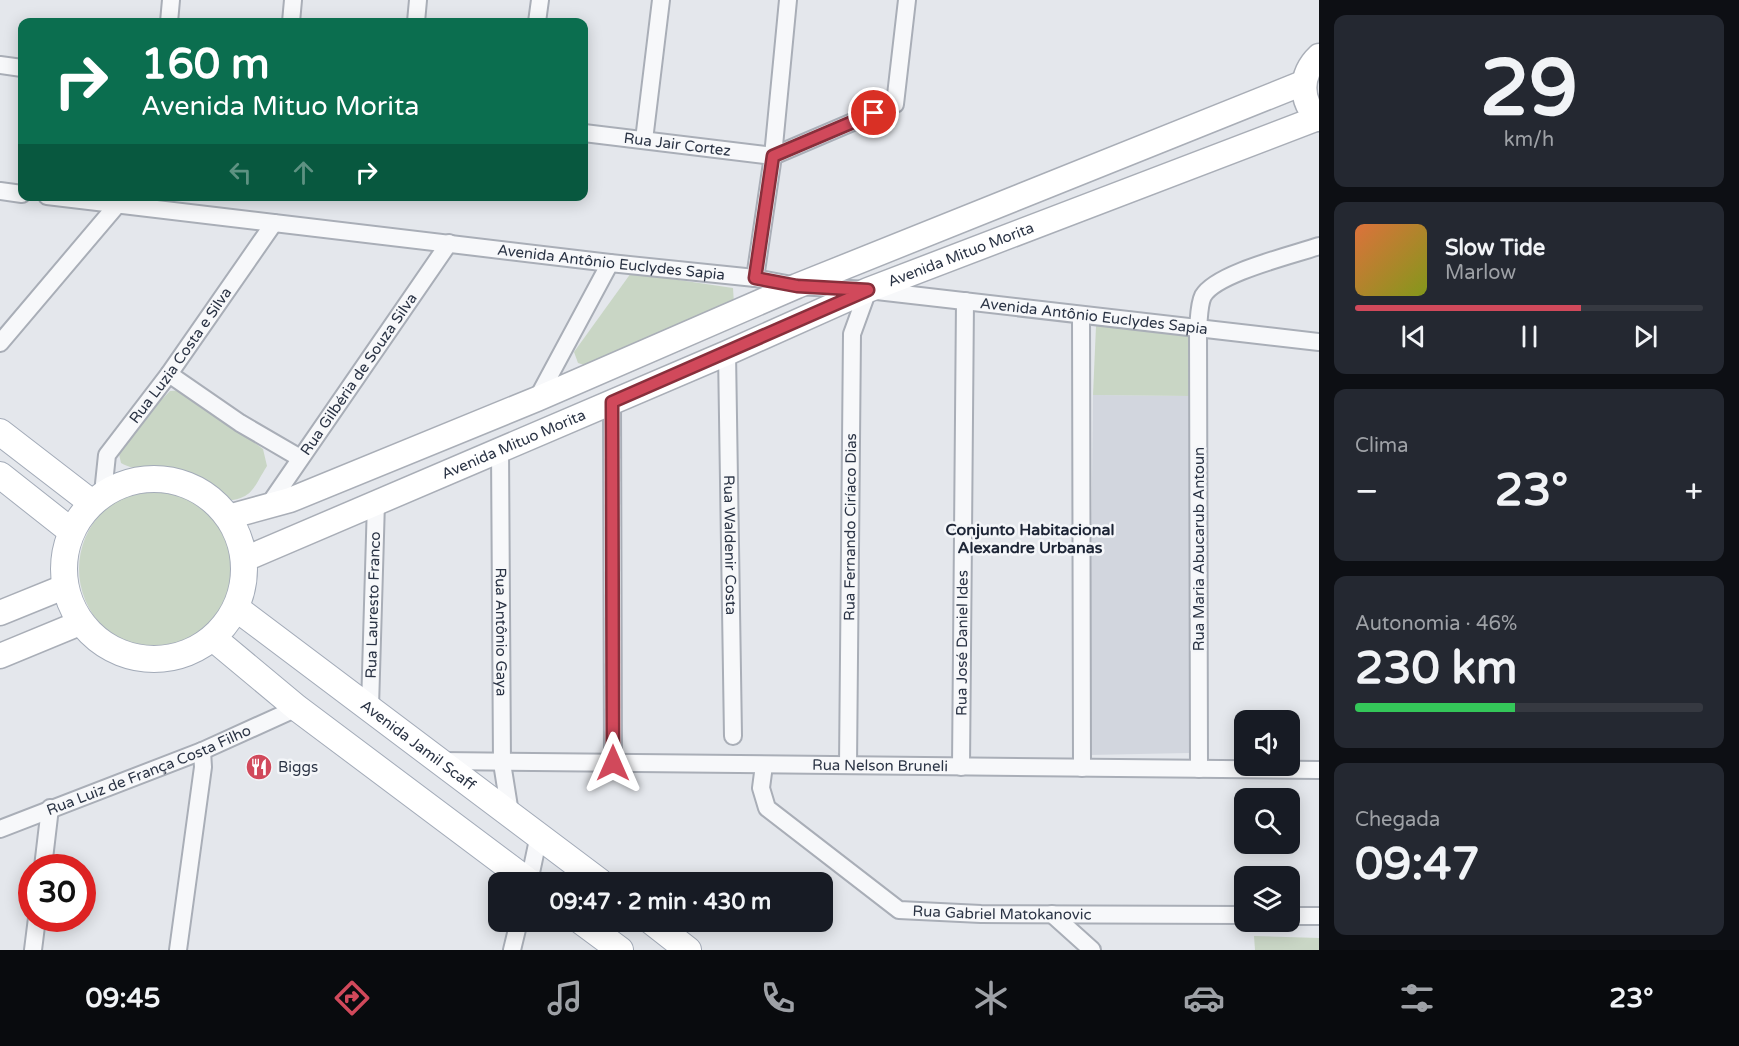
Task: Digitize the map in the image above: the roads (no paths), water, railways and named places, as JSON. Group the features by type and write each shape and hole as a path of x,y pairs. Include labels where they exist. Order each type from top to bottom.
{"main road":[{"path":"0,432 97,498"},
{"path":"0,475 71,531"},
{"path":"148,479 178,482 206,495 228,517 239,536 244,559 244,584 236,608 213,639 187,654 158,660 128,657 101,644 80,623 70,606 64,587 63,558 71,531 80,516 97,498 118,486 148,479"},
{"name":"Avenida Jamil Scaff","path":"236,608 587,872"},
{"path":"213,639 297,708 517,872"},
{"path":"596,932 620,950"},
{"path":"665,932 688,950"}],"street":[{"path":"169,18 171,0"},
{"path":"291,18 293,0"},
{"path":"416,18 418,0"},
{"path":"538,18 540,0"},
{"path":"644,140 661,0"},
{"path":"755,278 773,156 788,0"},
{"path":"773,156 895,104 907,0"},
{"path":"1319,56 1310,64 1304,83 1306,102 1319,118"},
{"path":"0,65 18,67"},
{"name":"Avenida Mituo Morita","path":"228,517 290,500 537,399 797,286 1304,83"},
{"name":"Avenida Mituo Morita","path":"244,559 727,353 868,290 1319,118"},
{"name":"Rua Jair Cortez","path":"588,133 773,156"},
{"path":"0,191 18,193"},
{"name":"Avenida Antônio Euclydes Sapia","path":"86,201 117,205 151,202 274,222 610,263 755,278 797,286 868,290 1319,342"},
{"path":"0,343 117,205"},
{"name":"Rua Luzia Costa e Silva","path":"97,498 107,455 169,374 274,222"},
{"name":"Rua Gilbéria de Souza Silva","path":"268,506 449,243"},
{"name":"Rua Maria Abucarub Antoun","path":"1199,769 1198,328 1202,297 1210,287 1233,274 1319,246"},
{"path":"537,399 610,263"},
{"name":"Rua Fernando Ciríaco Dias","path":"848,765 852,334 868,290"},
{"name":"Rua José Daniel Ides","path":"961,767 964,301"},
{"path":"1081,315 1082,768"},
{"name":"Rua Waldenir Costa","path":"727,353 733,736"},
{"path":"169,374 240,423 300,458"},
{"path":"612,402 613,763"},
{"name":"Rua Antônio Gaya","path":"500,449 501,763 510,813"},
{"name":"Rua Lauresto Franco","path":"370,707 376,502"},
{"path":"0,614 64,587"},
{"path":"0,656 80,623"},
{"name":"Rua Luiz de França Costa Filho","path":"0,829 202,751 297,708"},
{"path":"178,950 203,766 202,751"},
{"name":"Rua Nelson Bruneli","path":"442,761 1319,770"},
{"name":"Rua Gabriel Matokanovic","path":"764,765 761,788 766,808 899,910 981,914 1234,915"},
{"path":"45,854 50,808"},
{"path":"532,872 539,835"},
{"path":"1052,914 1092,950"},
{"path":"1300,916 1319,916"},
{"path":"33,950 35,932"},
{"path":"512,950 516,932"}],"place":[{"name":"Biggs","path":"259,767"}],"district":[{"name":"Conjunto Habitacional Alexandre Urbanas","path":"1030,538"}]}
